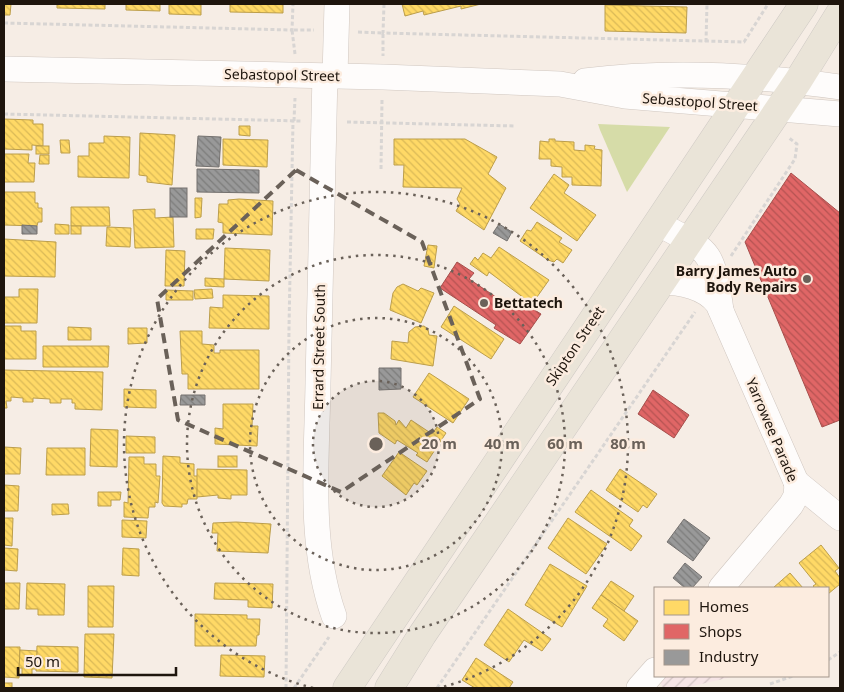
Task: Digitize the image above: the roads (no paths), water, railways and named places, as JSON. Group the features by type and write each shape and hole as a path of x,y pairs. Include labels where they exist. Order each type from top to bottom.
{"highway":[{"name":"Skipton Street","path":"347,688 752,78 804,4"},
{"path":"389,688 422,635 689,240 781,108 840,13"}],"street":[{"name":"Errard Street South","path":"334,623 323,576 317,508 324,122 336,4"},
{"name":"Sebastopol Street","path":"4,69 330,76 560,84 652,75 752,78 798,81 840,87"},
{"name":"Sebastopol Street","path":"560,84 625,96 840,114"},
{"name":"Yarrowee Parade","path":"657,223 689,240 708,256 715,294 796,482 796,496 791,506 722,587"},
{"path":"661,282 679,283 715,294"},
{"path":"796,482 840,518"},
{"path":"639,688 654,671"}],"place":[{"name":"Barry James Auto Body Repairs","path":"807,279"},
{"name":"Bettatech","path":"484,303"}]}
